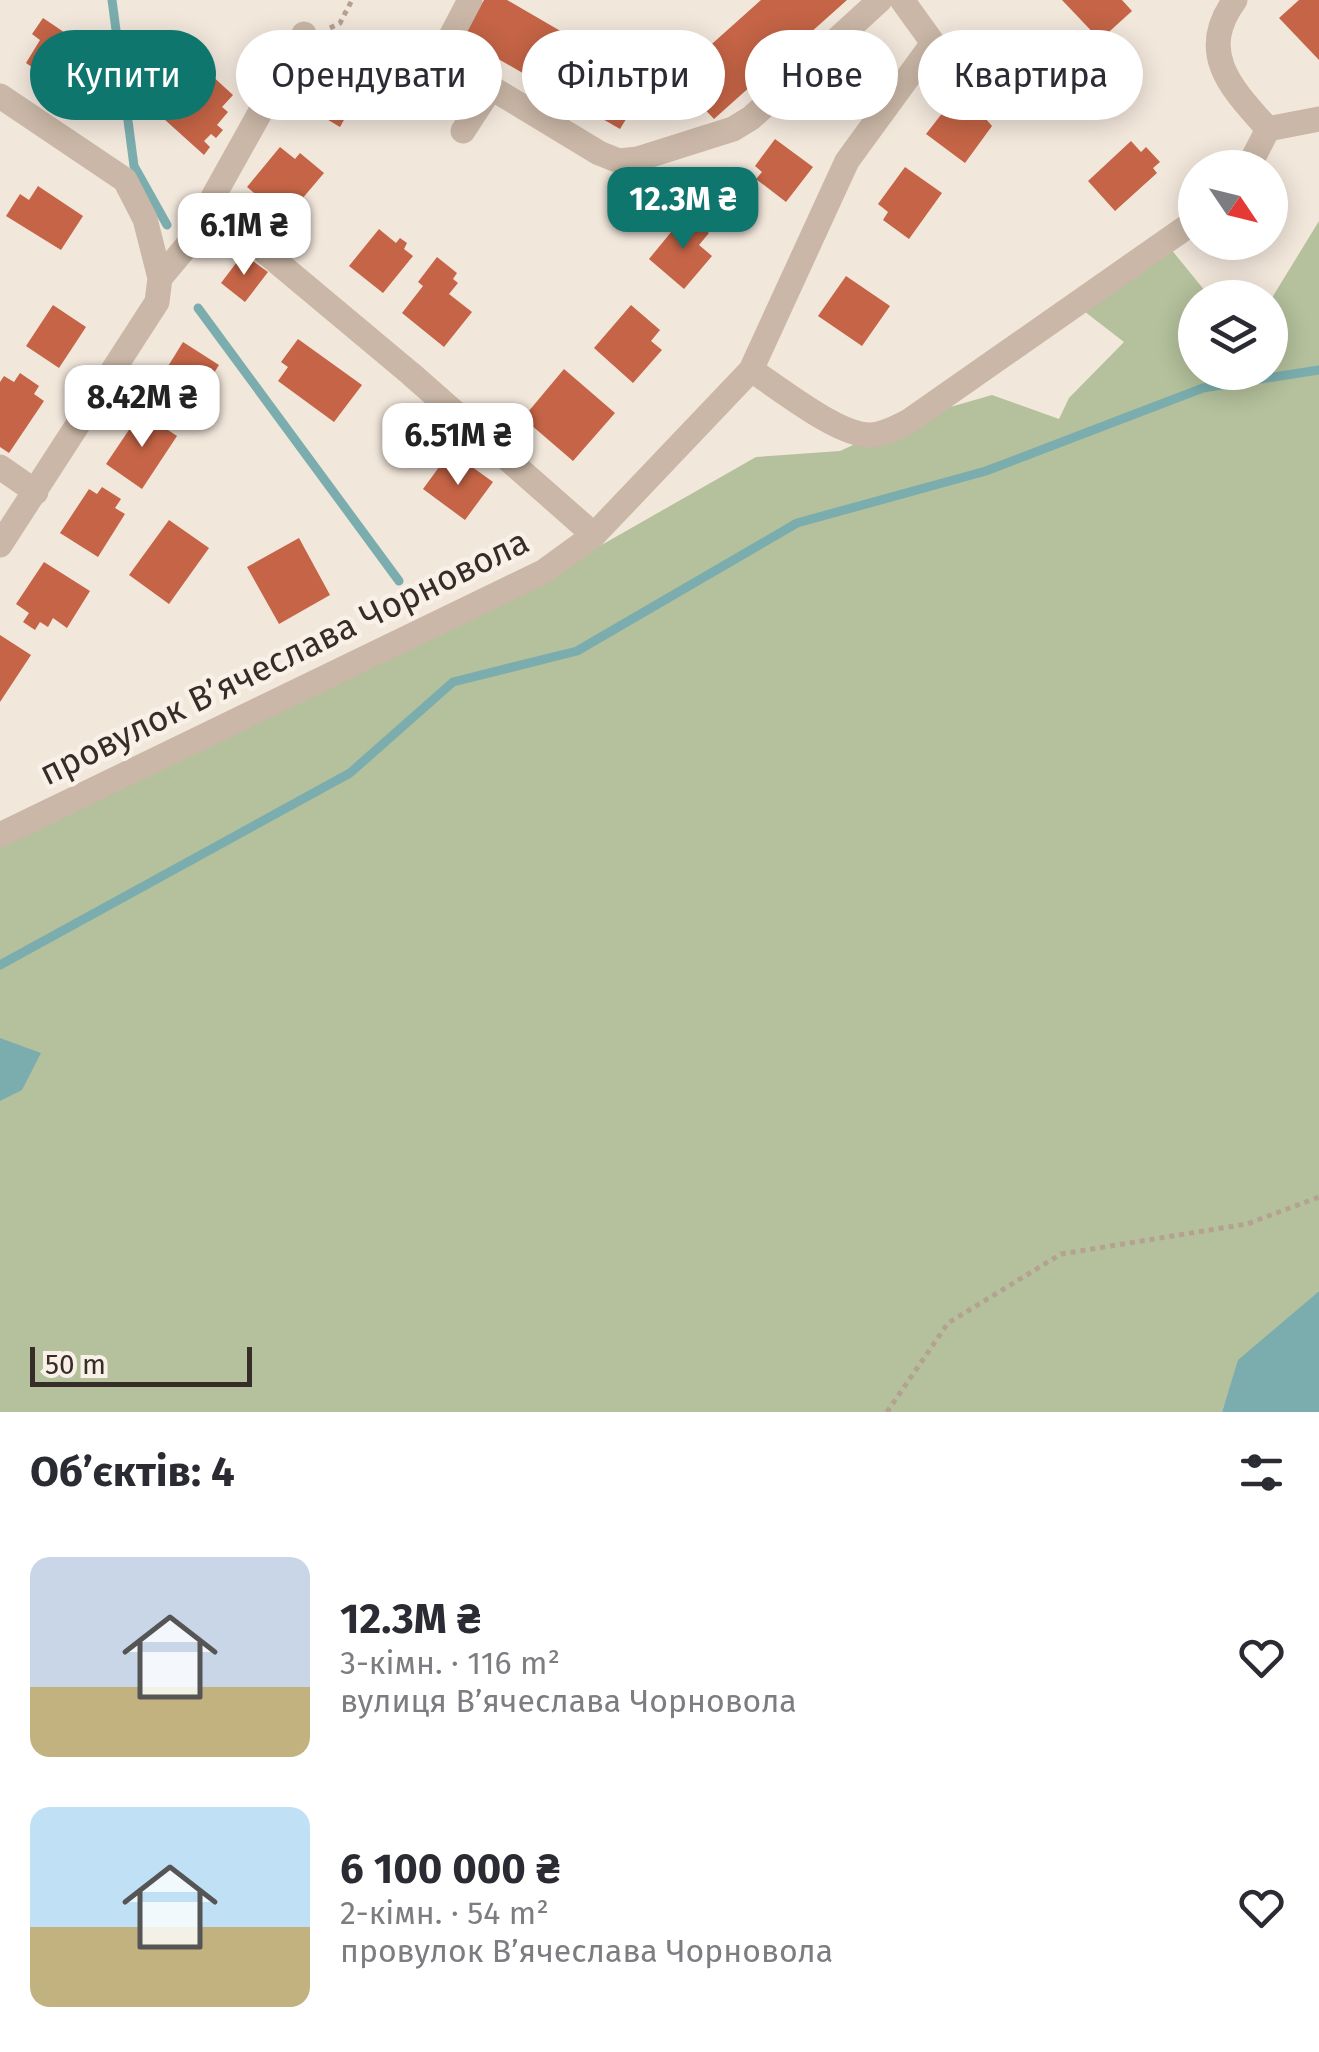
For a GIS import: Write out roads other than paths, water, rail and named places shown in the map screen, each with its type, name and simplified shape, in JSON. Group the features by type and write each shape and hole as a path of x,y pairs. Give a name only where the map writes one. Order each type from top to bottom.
{"street":[{"path":"454,30 470,0"},
{"path":"502,95 598,153 619,161 638,159 710,138 751,118 880,0"},
{"name":"провулок Вʼячеслава Чорновола","path":"0,835 543,572 594,535 751,370 847,161 934,43 902,0"},
{"path":"1235,0 1218,36 1216,53 1223,72 1268,129"},
{"path":"0,96 125,180 144,219 160,278 157,302 0,545"},
{"path":"1268,129 1319,119"},
{"path":"160,278 216,210 213,196 256,120"},
{"path":"464,131 471,120"},
{"path":"1257,150 1268,129"},
{"name":"провулок Вʼячеслава Чорновола","path":"216,210 594,535"},
{"path":"751,370 842,428 864,435 887,431 909,421 1178,234"},
{"path":"0,467 36,492"}],"water":[{"path":"0,1038 41,1053 22,1090 0,1101"},
{"path":"1319,1291 1319,1412 1222,1412 1238,1360"}],"waterway":[{"path":"112,0 134,166 167,225"},
{"path":"198,308 399,581"},
{"path":"0,965 350,773 453,682 577,651 797,523 986,471 1203,388 1319,370"}]}
